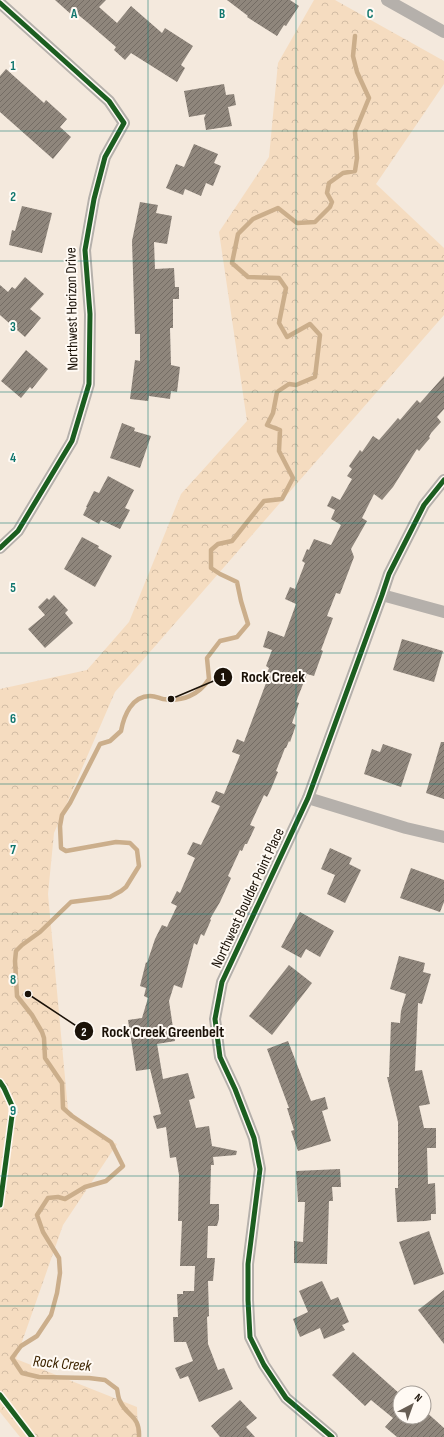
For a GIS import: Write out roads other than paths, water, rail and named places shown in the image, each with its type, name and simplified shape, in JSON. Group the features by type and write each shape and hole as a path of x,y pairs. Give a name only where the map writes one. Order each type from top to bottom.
{"street":[{"path":"387,0 444,32"},
{"name":"Northwest Horizon Drive","path":"0,3 109,101 124,123 105,157 94,199 85,250 90,314 89,384 72,441 18,531 0,548"},
{"name":"Northwest Boulder Point Place","path":"332,1437 286,1398 264,1365 250,1337 248,1264 260,1169 254,1138 235,1089 220,1057 215,1019 222,982 308,798 389,574 424,505 444,480"},
{"path":"382,595 444,612"},
{"path":"308,798 406,828 444,837"}],"waterway":[{"name":"Rock Creek","path":"139,1437 137,1424 123,1406 117,1389 105,1380 89,1378 39,1377 22,1373 12,1358 21,1346 37,1336 51,1315 57,1293 60,1273 59,1258 43,1232 37,1215 48,1198 58,1197 65,1199 85,1187 106,1181 123,1166 111,1142 72,1116 63,1108 62,1083 45,1058 44,1038 42,1032 32,1015 17,996 15,961 16,951 40,932 71,902 110,897 126,887 139,866 137,850 130,843 116,842 66,851 61,848 60,826 62,815 70,803 100,744 110,741 121,731 124,719 134,703 138,699 144,697 152,696 170,700 183,698 195,693 205,685 209,679 207,658 220,641 237,637 248,624 237,582 211,568 211,550 218,544 232,541 264,501 282,499 293,478 279,451 280,430 267,425 273,413 277,392 289,384 296,385 315,377 320,335 310,324 287,337 279,323 286,288 279,278 248,277 232,263 238,234 253,219 278,208 297,223 315,222 330,207 332,202 327,193 329,183 343,173 355,171 357,158 355,132 369,98 357,72 353,56 355,36"}],"place":[{"name":"Rock Creek","path":"171,699"},
{"name":"Rock Creek Greenbelt","path":"28,994"}]}
